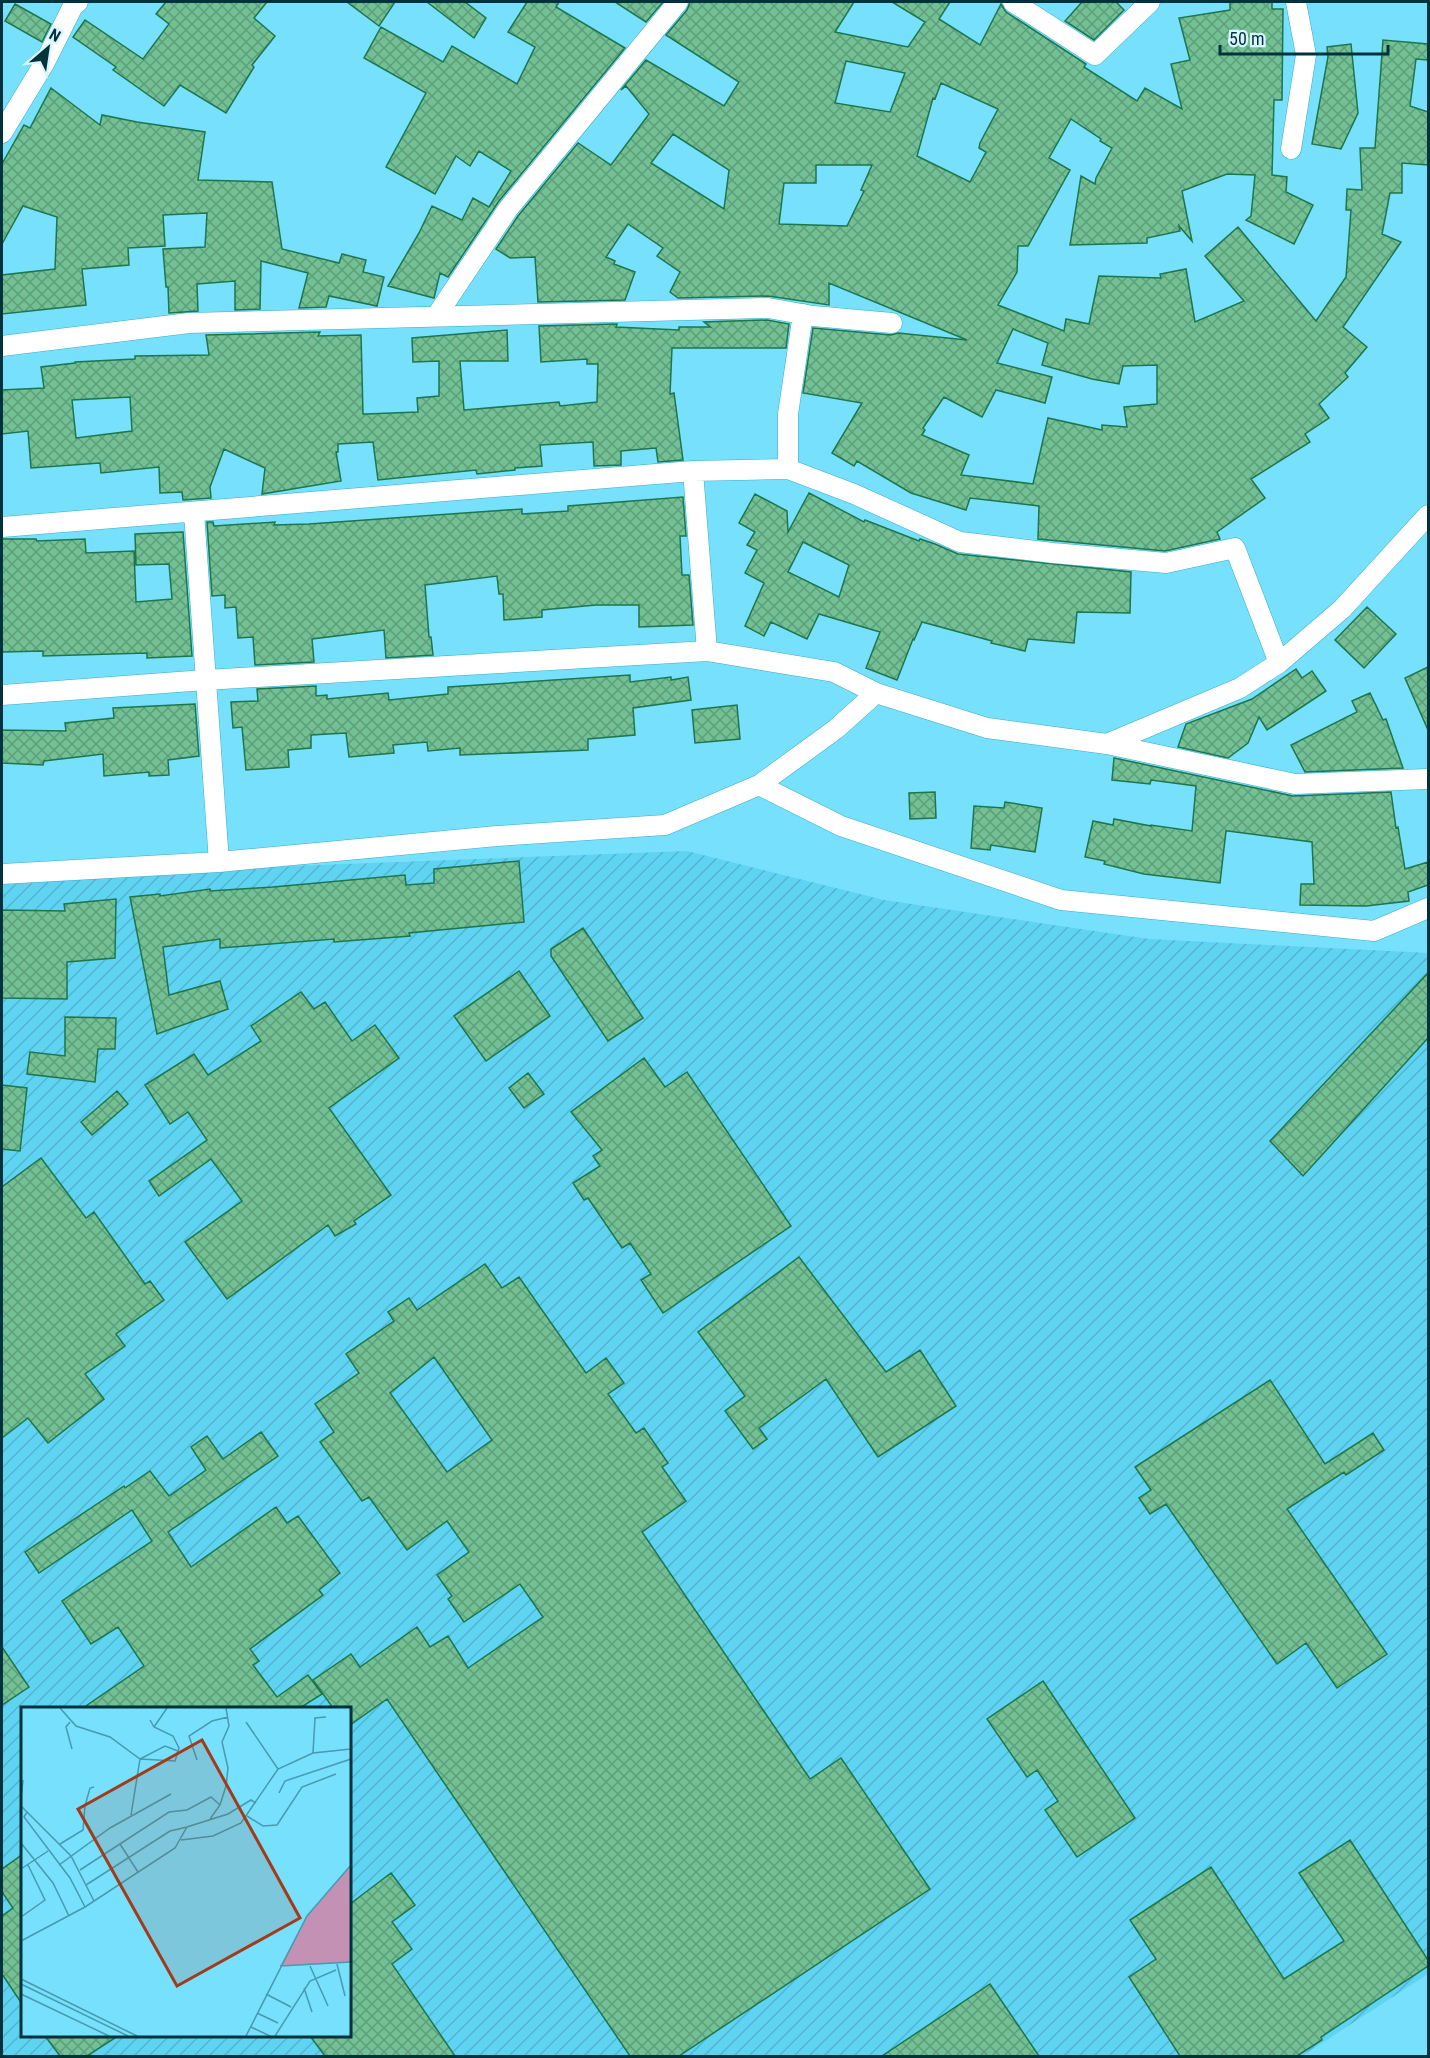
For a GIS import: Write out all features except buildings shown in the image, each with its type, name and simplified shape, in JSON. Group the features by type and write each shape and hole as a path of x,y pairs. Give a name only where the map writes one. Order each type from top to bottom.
{"street":[{"path":"2,133 45,62 73,6 78,2"},
{"path":"437,315 508,209 678,2"},
{"path":"1013,2 1095,55 1150,2"},
{"path":"1291,149 1306,55 1296,2"},
{"path":"2,346 189,323 437,315 768,308 892,323"},
{"path":"788,469 788,414 803,314"},
{"path":"2,527 693,471 788,469 854,494 960,542 1166,563 1235,548 1280,663"},
{"path":"693,471 707,651"},
{"path":"194,513 219,862"},
{"path":"1107,744 1240,688 1280,663 1342,609 1428,516"},
{"path":"2,695 205,680 707,651 834,672 876,693 987,728 1107,744 1295,784 1428,779"},
{"path":"2,874 219,862 497,836 665,825 759,785 836,729 876,693"},
{"path":"759,785 841,826 1061,900 1374,931 1428,908"}],"shaded area":[{"path":"687,851 884,900 1149,939 1428,953 1428,1974 1302,2056 2,2056 2,877"}]}
